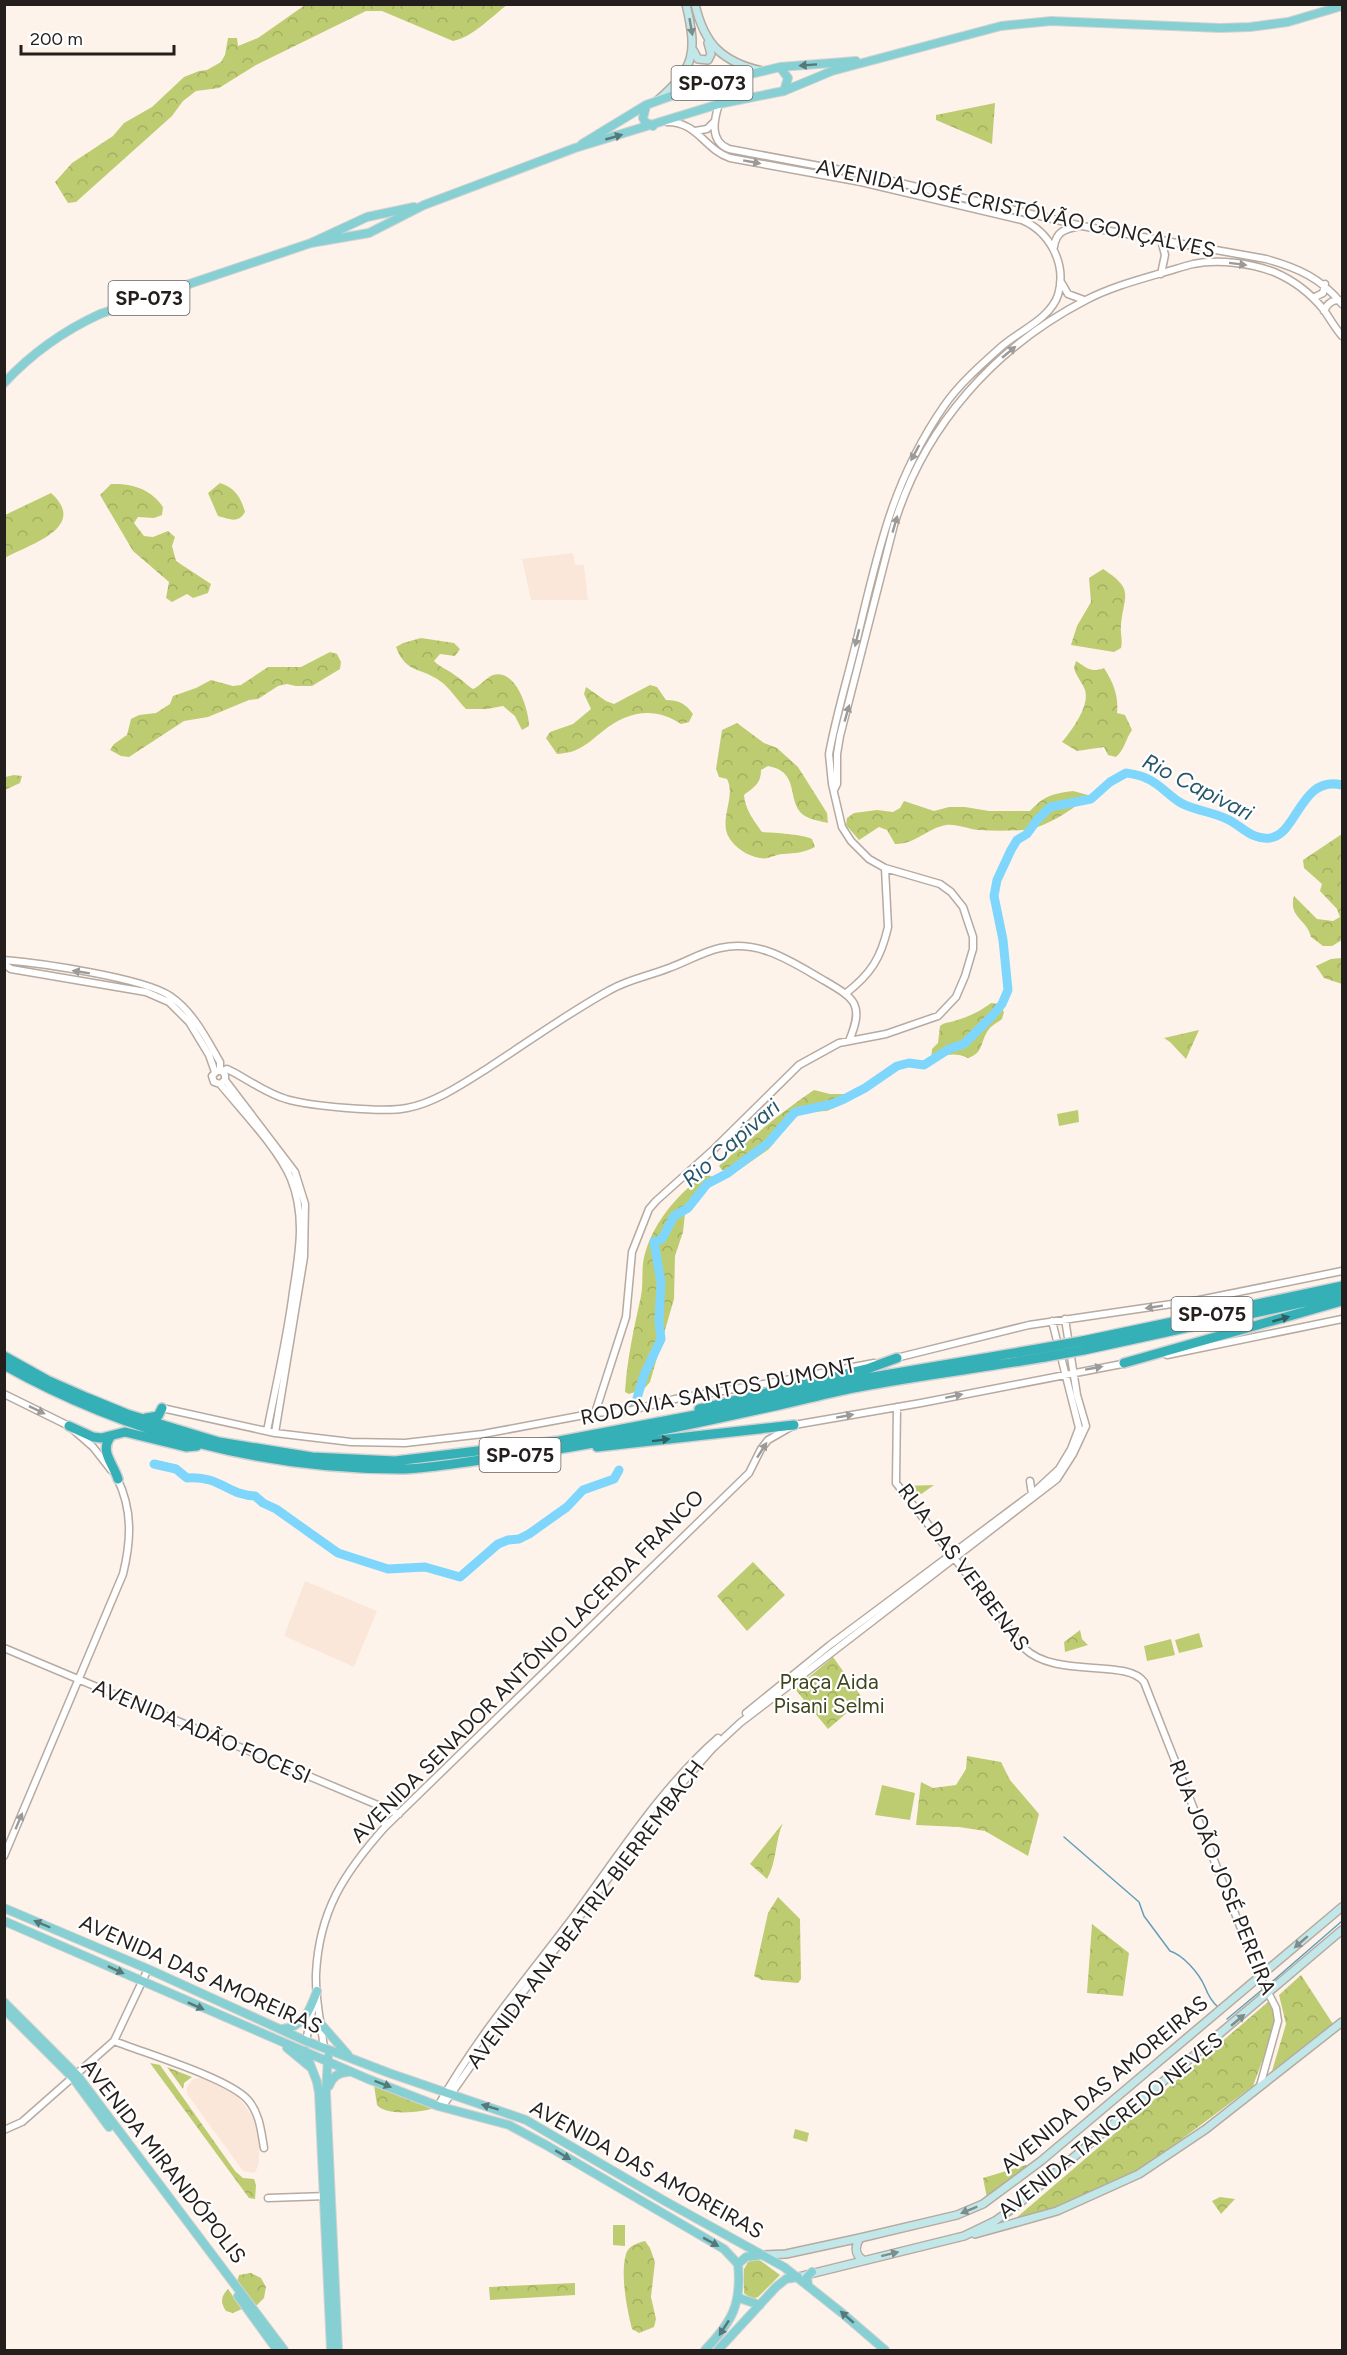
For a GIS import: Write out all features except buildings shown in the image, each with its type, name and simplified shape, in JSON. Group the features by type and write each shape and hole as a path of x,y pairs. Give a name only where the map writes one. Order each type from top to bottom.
{"highway":[{"name":"RODOVIA SANTOS DUMONT","path":"1083,1345 1342,1286"},
{"name":"RODOVIA SANTOS DUMONT","path":"4,1365 44,1388 90,1407 125,1421 200,1445 242,1455 284,1461 364,1468 408,1469 561,1449 703,1422 859,1387 1342,1294"},
{"path":"1124,1363 1342,1301"},
{"name":"RODOVIA SANTOS DUMONT","path":"4,1356 88,1398 219,1442 312,1457 395,1461 498,1450 642,1426 855,1380 1044,1352"},
{"path":"642,1426 740,1398 867,1369 897,1358"},
{"path":"143,1418 158,1416 164,1408"},
{"path":"164,1408 161,1418 166,1426"},
{"path":"561,1449 612,1446 794,1425"},
{"path":"69,1426 93,1437 125,1432 186,1447 200,1445"},
{"path":"111,1436 107,1441 105,1452 118,1479"}],"main road":[{"path":"686,4 693,50 698,59 708,60 711,54 695,4"},
{"name":"SP-073","path":"311,243 355,237 385,226 424,205 575,148 654,126 719,104 784,91 832,71 1001,26 1033,22 1084,21 1220,28 1250,27 1288,22 1342,6"},
{"path":"705,36 719,52 735,63 762,71"},
{"path":"658,100 681,76 693,50"},
{"name":"SP-073","path":"575,148 646,105 696,87 780,67 878,59"},
{"path":"780,67 789,78 784,91"},
{"path":"646,105 643,118 649,125 654,126"},
{"name":"SP-073","path":"4,383 48,343 78,324 100,314 311,243 350,224 380,213 424,205"},
{"path":"380,213 385,218 385,226"},
{"path":"350,224 350,230 355,237"},
{"name":"AVENIDA DAS AMOREIRAS","path":"4,1908 148,1969 306,2041 526,2120 762,2255 786,2254 860,2238 957,2215 983,2204 1017,2181 1261,1979 1342,1907"},
{"name":"AVENIDA DAS AMOREIRAS","path":"4,1921 352,2072 440,2106 509,2125 724,2249 738,2264"},
{"name":"AVENIDA TANCREDO NEVES","path":"798,2277 964,2236 995,2221 1016,2206 1342,1930"},
{"path":"281,2029 292,2028 306,2017 316,1991"},
{"name":"AVENIDA MIRANDÓPOLIS","path":"4,2002 75,2077 284,2350"},
{"name":"AVENIDA MIRANDÓPOLIS","path":"4,2009 75,2077 277,2350"},
{"path":"964,2236 1057,2211 1139,2174 1206,2129 1342,2022"},
{"path":"320,2023 335,2043 351,2058"},
{"path":"278,2040 311,2068"},
{"path":"306,2041 305,2052 319,2093 338,2350"},
{"path":"324,2048 328,2062 326,2094 331,2350"},
{"path":"326,2094 332,2079 342,2072 352,2072"},
{"path":"995,2221 1019,2223"},
{"path":"860,2238 855,2248 863,2260"},
{"path":"705,2350 722,2331 735,2309 739,2298 738,2264 746,2257 762,2255 808,2284 885,2350"},
{"path":"808,2284 807,2277 812,2272"},
{"path":"718,2350 779,2284 790,2278 798,2277"},
{"path":"739,2298 760,2305"}],"street":[{"name":"AVENIDA JOSÉ CRISTÓVÃO GONÇALVES","path":"719,104 714,128 720,144 729,149 862,174 1082,226 1266,258 1289,266 1325,284 1341,302"},
{"path":"695,131 709,127 716,120"},
{"name":"AVENIDA JOSÉ CRISTÓVÃO GONÇALVES","path":"664,122 679,122 695,131 716,151 730,158 861,182 1022,220 1039,229 1053,248"},
{"path":"595,1413 626,1317 632,1252 649,1209 799,1065 830,1046 886,1034 938,1016 956,997 970,963 973,949 971,930 963,907 951,892 940,884 885,868 863,853 846,834 842,827 829,766 832,740 880,546 891,506 906,470 946,403 1002,346 1046,313 1053,305 1057,296 1059,279 1053,248 1056,236 1063,230 1082,226"},
{"path":"1161,240 1165,255 1161,274"},
{"path":"834,789 837,784 837,754 840,736 894,525 913,474 940,428 984,374 1021,341 1086,300 1124,284 1203,263 1221,262 1257,267 1284,277 1313,298 1342,336"},
{"path":"1059,279 1068,294 1086,300"},
{"path":"1313,298 1323,293 1325,284"},
{"path":"1324,311 1334,300 1341,302"},
{"path":"845,994 871,972 886,936 888,927 885,868"},
{"path":"221,1076 240,1075 289,1100 337,1107 396,1110 409,1108 467,1081 620,984 672,968 721,948 745,946 771,952 845,994 857,1008 855,1026 849,1041"},
{"path":"4,962 13,961 98,975 158,989 171,997 192,1017 220,1062 221,1076 295,1172 305,1204 304,1257 271,1432"},
{"path":"4,962 11,969 159,996 169,1002 189,1022 246,1117 289,1174 300,1212 298,1256 271,1432"},
{"path":"164,1408 271,1432 351,1442 405,1443 515,1429 595,1413 632,1410 897,1358 968,1339 1052,1321 1199,1300 1342,1271"},
{"name":"AVENIDA ANA BEATRIZ BIERREMBACH","path":"953,1556 1049,1487 1065,1468 1086,1426 1077,1395 1065,1319"},
{"path":"794,1425 897,1407 1342,1319"},
{"name":"AVENIDA ANA BEATRIZ BIERREMBACH","path":"440,2106 447,2093 664,1804 712,1749 1032,1494 1059,1469 1071,1449 1079,1428 1052,1321"},
{"path":"4,1394 69,1426 93,1447 118,1479 125,1499 130,1531 130,1546 123,1574 4,1856"},
{"name":"RUA DAS VERBENAS","path":"897,1407 896,1483 1024,1648 1037,1659 1068,1667 1136,1674"},
{"name":"AVENIDA SENADOR ANTÔNIO LACERDA FRANCO","path":"324,2048 316,1991 316,1973 320,1946 332,1901 349,1869 385,1827 748,1473 768,1440 794,1425"},
{"path":"1030,1481 1032,1494"},
{"name":"AVENIDA ADÃO FOCESI","path":"4,1648 399,1814"},
{"name":"RUA JOÃO JOSÉ PEREIRA","path":"1136,1674 1144,1682 1261,1979 1276,2008 1278,2021 1260,2086"},
{"path":"378,1804 384,1815 385,1827"},
{"path":"4,2130 22,2122 114,2041 148,1969"},
{"name":"AVENIDA SENADOR ANTÔNIO LACERDA FRANCO","path":"306,2041 316,1991"},
{"path":"114,2041 206,2076 239,2092 250,2102 258,2116 264,2148"},
{"path":"268,2198 328,2196"}],"shaded area":[{"path":"573,553 575,565 584,565 588,600 531,600 522,559"},
{"path":"305,1581 377,1611 354,1667 284,1636"},
{"path":"202,2077 238,2096 256,2122 259,2162 253,2173 243,2171 187,2094 187,2087 192,2080"}],"green space":[{"path":"305,5 507,5 475,31 453,41 382,11 366,11 256,65 219,88 196,91 183,101 172,116 76,202 68,203 55,182 72,163 113,136 124,123 152,107 184,77 207,70 221,62 225,55 228,38 237,38 238,46 258,38"},
{"path":"995,103 992,144 936,120 936,115"},
{"path":"220,483 229,487 239,497 245,512 240,518 233,520 218,516 208,493"},
{"path":"111,484 140,488 158,501 163,507 162,515 154,518 138,517 134,523 144,536 153,537 168,531 175,537 172,546 176,561 211,584 208,593 193,598 187,594 172,602 166,598 169,582 133,551 100,495"},
{"path":"51,493 61,505 63,516 59,526 40,541 5,558 5,515"},
{"path":"1103,569 1120,582 1125,593 1121,648 1114,652 1071,645 1077,626 1091,602 1089,578"},
{"path":"421,638 454,643 460,649 455,656 440,654 434,661 473,689 493,675 508,678 520,692 524,701 529,726 522,730 515,716 503,706 466,709 440,681 404,662 396,647"},
{"path":"330,652 337,654 341,662 340,669 312,686 287,684 278,686 258,699 249,700 208,717 184,721 129,757 121,756 110,750 114,744 127,735 131,719 139,715 156,713 170,704 173,696 211,680 233,686 241,685 268,667 301,667"},
{"path":"1076,661 1092,670 1104,668 1115,689 1117,713 1125,715 1132,730 1116,757 1108,755 1104,747 1077,751 1062,742 1079,718 1085,703 1085,690 1074,668"},
{"path":"650,685 657,687 666,700 682,703 688,708 693,714 689,722 681,724 671,718 651,713 631,715 612,724 580,748 557,754 546,738 550,732 573,724 591,709 584,694 586,687 614,704"},
{"path":"737,723 764,743 777,748 798,767 827,813 828,823 805,816 796,804 785,775 779,769 768,766 761,770 760,779 756,785 744,795 753,819 762,832 807,837 812,839 815,847 803,852 763,858 744,852 731,840 726,830 729,785 727,779 719,777 716,769 722,730"},
{"path":"22,776 20,783 5,790 5,777"},
{"path":"1073,791 1088,795 1058,817 1031,829 984,830 946,825 908,842 895,844 887,830 879,827 859,840 846,825 847,818 854,813 877,810 893,812 900,808 904,801 934,811 949,807 965,807 989,811 1030,811 1049,796"},
{"path":"1342,834 1342,940 1332,946 1323,946 1311,937 1306,926 1296,914 1294,896 1317,919 1333,921 1340,917 1337,909 1320,891 1322,884 1304,868 1303,860"},
{"path":"1342,958 1342,984 1324,978 1316,966 1331,959"},
{"path":"991,1003 999,1004 1004,1012 1002,1019 988,1030 976,1054 968,1058 950,1055 931,1061 932,1049 938,1043 940,1026 968,1016"},
{"path":"1199,1030 1186,1059 1164,1038"},
{"path":"814,1090 830,1094 846,1094 849,1101 827,1111 803,1112 790,1122 769,1149 739,1170 722,1170 719,1166 721,1164 778,1116"},
{"path":"1078,1110 1079,1122 1059,1126 1057,1114"},
{"path":"705,1174 713,1177 712,1184 685,1214 683,1232 675,1256 674,1299 650,1382 644,1389 629,1394 625,1392 627,1368 641,1296 646,1250 665,1213 694,1182"},
{"path":"934,1485 913,1500 903,1486"},
{"path":"753,1562 785,1595 747,1631 717,1596"},
{"path":"1080,1630 1082,1639 1088,1645 1065,1652 1064,1642"},
{"path":"1199,1633 1203,1647 1179,1653 1175,1640"},
{"path":"1171,1639 1175,1655 1147,1661 1144,1646"},
{"name":"Praça Aida Pisani Selmi","path":"833,1657 863,1699 828,1729 795,1689"},
{"path":"967,1756 1001,1762 1010,1780 1039,1814 1028,1856 985,1831 916,1825 921,1782 933,1788 956,1785 966,1769"},
{"path":"882,1785 915,1793 910,1820 875,1815"},
{"path":"783,1823 773,1865 767,1879 750,1864"},
{"path":"778,1897 800,1919 801,1979 798,1983 762,1980 754,1976 768,1913"},
{"path":"1092,1924 1129,1953 1123,1996 1087,1993"},
{"path":"1301,1975 1333,2024 1272,2071 1286,2024 1279,1995"},
{"path":"1268,2002 1273,2009 1276,2024 1253,2086 1135,2174 1056,2210 1016,2218"},
{"path":"150,2063 160,2065 235,2171 243,2178 254,2179 255,2199 249,2198"},
{"path":"167,2067 192,2077 184,2083 183,2089"},
{"path":"374,2085 438,2107 406,2112 382,2109 377,2105"},
{"path":"795,2129 809,2133 807,2142 793,2138"},
{"path":"1026,2165 1030,2168 987,2198 983,2178"},
{"path":"1220,2197 1235,2199 1221,2214 1212,2201"},
{"path":"613,2225 625,2225 625,2246 613,2245"},
{"path":"645,2241 655,2262 651,2297 656,2319 654,2327 639,2333 632,2329 626,2302 624,2262 631,2247"},
{"path":"755,2259 780,2275 758,2297 752,2299 744,2293 744,2269 748,2262"},
{"path":"251,2273 261,2278 266,2287 264,2298 257,2305 254,2305 237,2282 239,2275"},
{"path":"575,2283 575,2295 490,2300 489,2287"},
{"path":"228,2289 242,2309 233,2313 226,2311 222,2302"}],"waterway":[{"name":"Rio Capivari","path":"635,1405 644,1375 661,1339 659,1321 661,1282 654,1242 662,1239 674,1216 688,1208 707,1184 728,1173 768,1143 795,1112 844,1099 897,1066 909,1063 924,1065 949,1049 964,1044 993,1015 1002,1004 1008,990 1003,940 994,896 997,880 1017,840 1027,834 1050,807 1091,799 1110,782 1126,773 1153,781 1187,806 1223,817 1258,837 1270,838 1287,827 1308,796 1317,788 1328,784 1342,785"},
{"path":"154,1464 176,1469 187,1478 216,1482 238,1493 255,1496 338,1553 388,1569 425,1567 460,1577 498,1544 529,1534 567,1507 583,1490 614,1479 619,1470"},
{"path":"1064,1837 1139,1902 1144,1916 1170,1951 1180,1956 1195,1971 1210,1998 1218,2007"},
{"path":"1267,1986 1342,1921"},
{"path":"1227,2019 1263,1989"}]}
